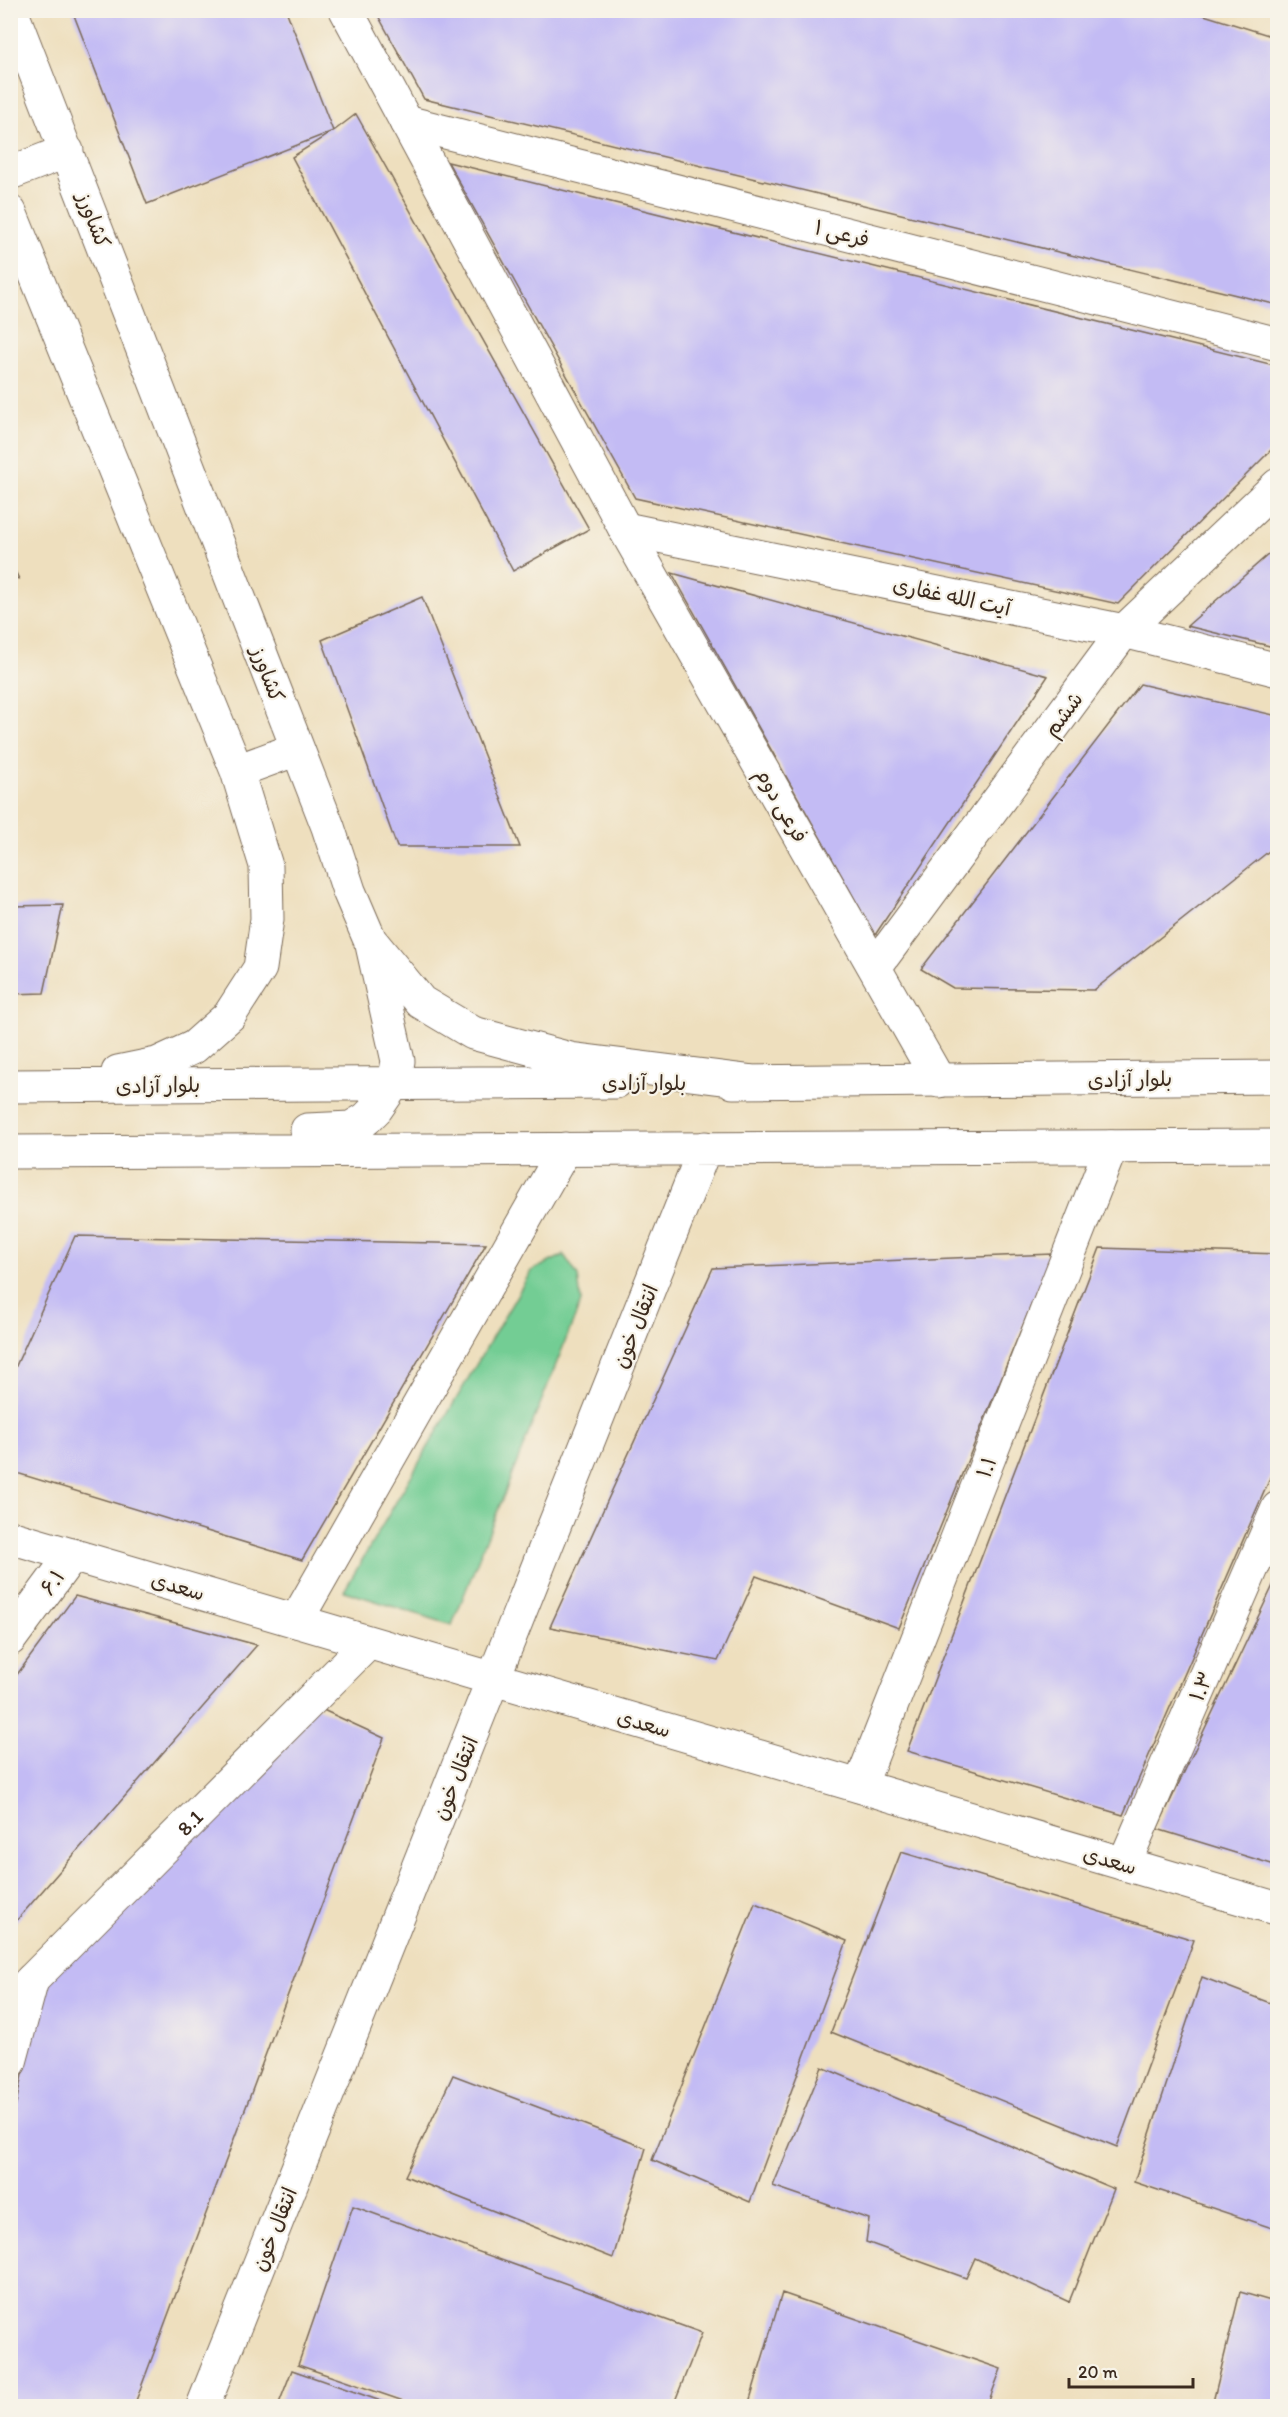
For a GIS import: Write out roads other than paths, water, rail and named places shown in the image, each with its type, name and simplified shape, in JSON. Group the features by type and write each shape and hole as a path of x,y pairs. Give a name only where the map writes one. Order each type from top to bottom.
{"main road":[{"name":"کشاورز","path":"12,10 328,827 349,891 370,940 422,1002 473,1033 570,1059 754,1082"},
{"name":"فرعی دوم","path":"346,10 626,529 939,1081"},
{"name":"فرعی ۱","path":"406,122 1278,344"},
{"path":"10,173 67,151"},
{"path":"10,212 237,771 266,866 267,919 260,968 229,1016 194,1047 157,1064 49,1086"},
{"name":"ششم","path":"875,967 1124,632 1278,485"},
{"name":"آیت الله غفاری","path":"626,529 1124,632 1278,670"},
{"path":"237,771 297,749"},
{"path":"182,1151 212,1132 351,1128 366,1119 376,1109 394,1083 398,1061 370,940"},
{"name":"بلوار آزادی","path":"10,1086 1278,1077"},
{"path":"10,1152 1278,1146"},
{"name":"۱.۱","path":"860,1786 1111,1147"},
{"name":"انتقال خون","path":"203,2406 705,1148"},
{"path":"296,1621 565,1149"},
{"name":"۱.۳","path":"1124,1864 1278,1508"},
{"name":"سعدی","path":"10,1536 1278,1909"},
{"name":"۶.۱","path":"10,1639 72,1555"},
{"name":"8.1","path":"10,2002 368,1643"},
{"path":"10,2062 33,1978"}]}
